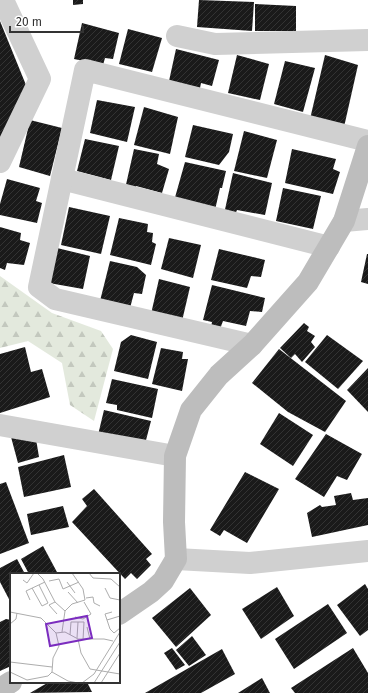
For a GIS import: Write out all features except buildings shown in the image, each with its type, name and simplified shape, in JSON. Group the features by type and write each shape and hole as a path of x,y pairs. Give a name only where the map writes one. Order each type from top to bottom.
{"street":[{"path":"0,162 40,79 2,0"},
{"path":"177,36 215,44 368,40"},
{"path":"252,345 55,299 39,287 85,70 368,140"},
{"path":"120,613 151,592 163,581 176,558 174,522 175,456 190,410 219,375 252,345 308,282 344,221 368,146"},
{"path":"62,179 329,247"},
{"path":"344,221 368,219"},
{"path":"0,425 175,456"},
{"path":"176,558 250,563 368,552"},
{"path":"0,689 10,683"}],"green space":[{"path":"0,276 52,313 101,331 113,349 94,421 70,405 62,363 28,341 0,348"}]}
